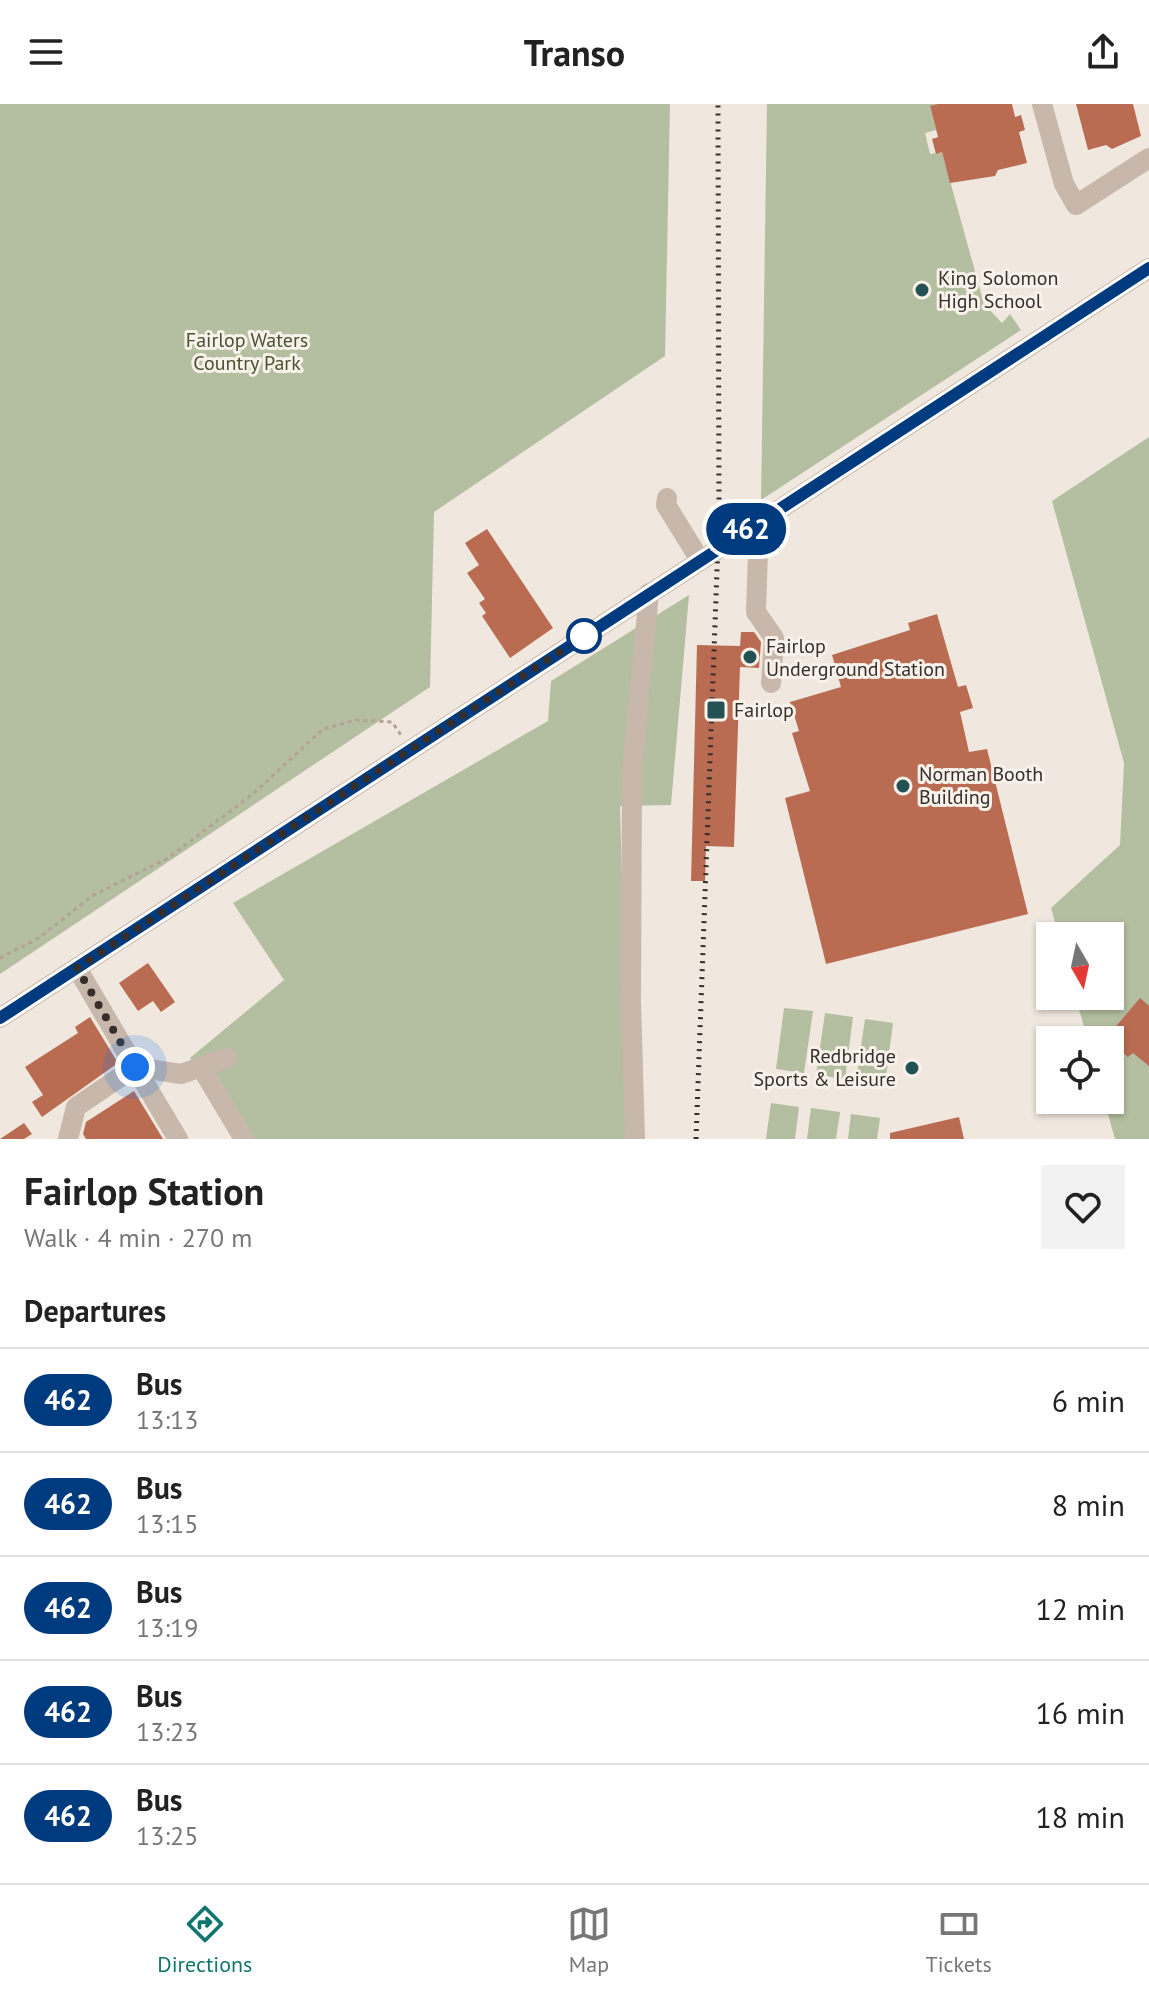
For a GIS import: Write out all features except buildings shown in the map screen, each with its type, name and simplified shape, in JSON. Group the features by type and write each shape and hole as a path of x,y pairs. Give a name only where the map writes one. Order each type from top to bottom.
{"street":[{"path":"1042,104 1064,184 1076,205 1149,158"},
{"path":"0,1018 1149,268"},
{"path":"667,498 666,505 700,560"},
{"path":"759,521 756,612 774,638 771,683"},
{"path":"635,1139 631,1001 632,770 649,593"},
{"path":"77,968 178,1139"},
{"path":"68,1139 76,1107 135,1067 181,1074 227,1058"},
{"path":"201,1067 244,1139"}],"path":[{"path":"0,958 39,938 92,896 168,858 253,794 323,729 356,720 392,722 402,736 395,742"}],"green space":[{"name":"Fairlop Waters Country Park","path":"0,104 670,104 665,356 434,512 430,687 0,974"},
{"name":"King Solomon High School","path":"767,104 938,104 930,107 936,130 925,133 930,154 942,152 984,304 1002,323 1010,314 1021,330 761,500"},
{"path":"1149,437 1149,1139 1115,1139 1108,1114 1124,1114 1124,1026 1084,1026 1079,1010 1124,1010 1124,922 1055,922 1051,908 1120,845 1124,763 1052,501"},
{"path":"689,595 671,805 620,806 629,1139 242,1139 190,1058 284,980 233,903 548,721 551,681"},
{"path":"784,1008 813,1011 804,1073 776,1069"},
{"path":"825,1013 853,1017 845,1079 816,1075"},
{"path":"865,1019 893,1023 885,1084 856,1081"},
{"path":"771,1103 799,1107 795,1139 766,1139"},
{"path":"811,1108 840,1112 836,1139 807,1139"},
{"path":"851,1114 880,1118 877,1139 848,1139"}],"railway":[{"path":"696,1139 719,516 718,104"}],"bus line":[{"name":"462","path":"0,1018 1149,268"}],"place":[{"name":"King Solomon High School","path":"922,290"},
{"name":"Fairlop Underground Station","path":"750,657"},
{"name":"Fairlop","path":"716,710"},
{"name":"Norman Booth Building","path":"903,786"},
{"name":"Redbridge Sports & Leisure","path":"912,1068"}],"route":[{"path":"135,1067 77,968 584,636"}]}
